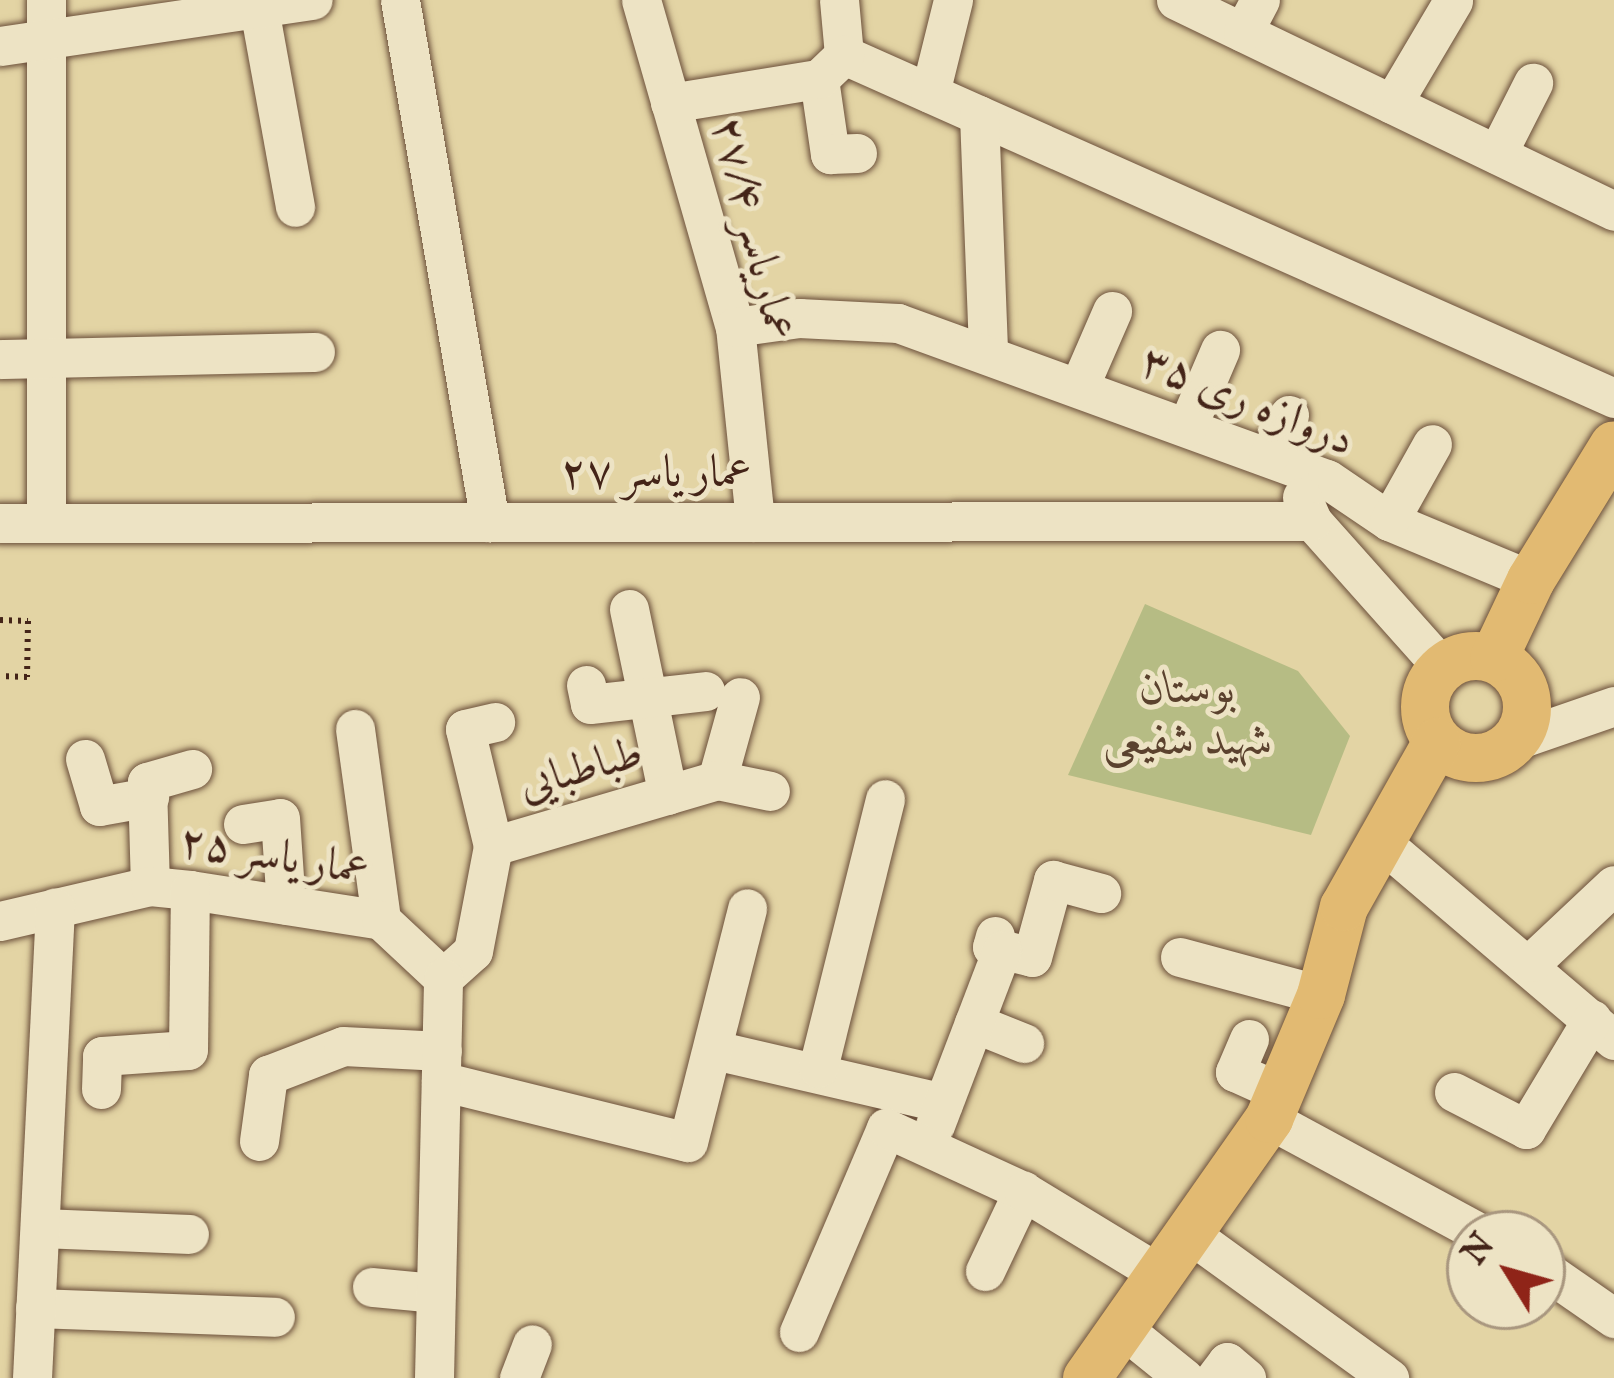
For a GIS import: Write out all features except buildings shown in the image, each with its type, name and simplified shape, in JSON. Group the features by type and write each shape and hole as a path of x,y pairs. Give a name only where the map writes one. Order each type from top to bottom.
{"main road":[{"path":"1494,658 1531,580 1614,445"},
{"path":"1458,658 1494,658 1526,693 1516,740 1477,759 1437,742 1424,704 1442,668 1458,658"},
{"path":"1088,1378 1276,1106 1321,995 1344,907 1437,742"}],"street":[{"path":"46,0 46,523"},
{"path":"0,46 260,14 313,0"},
{"path":"400,0 490,522"},
{"name":"عماریاسر ۲۷/۴","path":"640,0 735,327 755,522"},
{"path":"838,0 830,154 857,153"},
{"path":"930,93 953,0"},
{"path":"1176,0 1251,16 1392,104 1610,200"},
{"path":"1392,104 1454,1"},
{"path":"260,14 295,207"},
{"path":"670,103 832,67 930,93 1614,398"},
{"path":"1497,154 1532,83"},
{"path":"980,116 988,353"},
{"path":"1079,387 1112,311"},
{"name":"دروازه ری ۳۵","path":"735,327 864,318 988,353 1317,476 1389,521 1531,580"},
{"path":"1187,427 1220,350"},
{"path":"0,359 315,352"},
{"path":"1268,457 1289,415"},
{"path":"1389,521 1432,444"},
{"path":"1317,476 1301,492 1312,521 1442,668"},
{"name":"عمار یاسر ۲۷","path":"0,523 1312,521"},
{"path":"629,609 668,795"},
{"path":"586,685 590,704 648,696 723,694 718,780"},
{"path":"1516,740 1614,706"},
{"path":"493,845 464,729 495,722"},
{"path":"355,729 381,920"},
{"path":"85,759 99,806 149,797"},
{"path":"150,886 147,782 192,769"},
{"name":"طباطبایی","path":"443,977 473,951 493,845 718,780 770,790"},
{"path":"818,1068 885,799"},
{"path":"243,824 280,818 286,905"},
{"path":"1380,841 1532,962 1603,1029 1526,1129 1454,1092"},
{"path":"930,1142 1000,938 1032,957 1052,880 1101,893"},
{"path":"1532,962 1614,885"},
{"name":"عمار یاسر ۲۵","path":"0,920 150,886 190,890 381,920 443,977"},
{"path":"101,1088 101,1056 188,1050 190,890"},
{"path":"32,1378 55,908"},
{"path":"259,1141 268,1075 343,1046 442,1066 688,1142 747,908"},
{"path":"1180,957 1321,995"},
{"path":"434,1378 443,977"},
{"path":"974,1023 1024,1043"},
{"path":"1249,1039 1235,1072 1276,1106 1446,1212"},
{"path":"714,1050 818,1068 943,1103"},
{"path":"799,1332 886,1127 930,1142 1023,1191 1161,1275"},
{"path":"985,1270 1023,1191"},
{"path":"42,1228 189,1234"},
{"path":"1190,1234 1389,1378"},
{"path":"1566,1285 1614,1318"},
{"path":"372,1287 436,1293"},
{"path":"34,1307 275,1318"},
{"path":"1122,1328 1184,1378"},
{"path":"1215,1378 1227,1362 1246,1378"}],"path":[{"path":"0,620 28,621 28,676 0,676"}],"green space":[{"name":"بوستان شهید شفیعی","path":"1145,604 1298,671 1350,736 1311,835 1068,775"}]}
